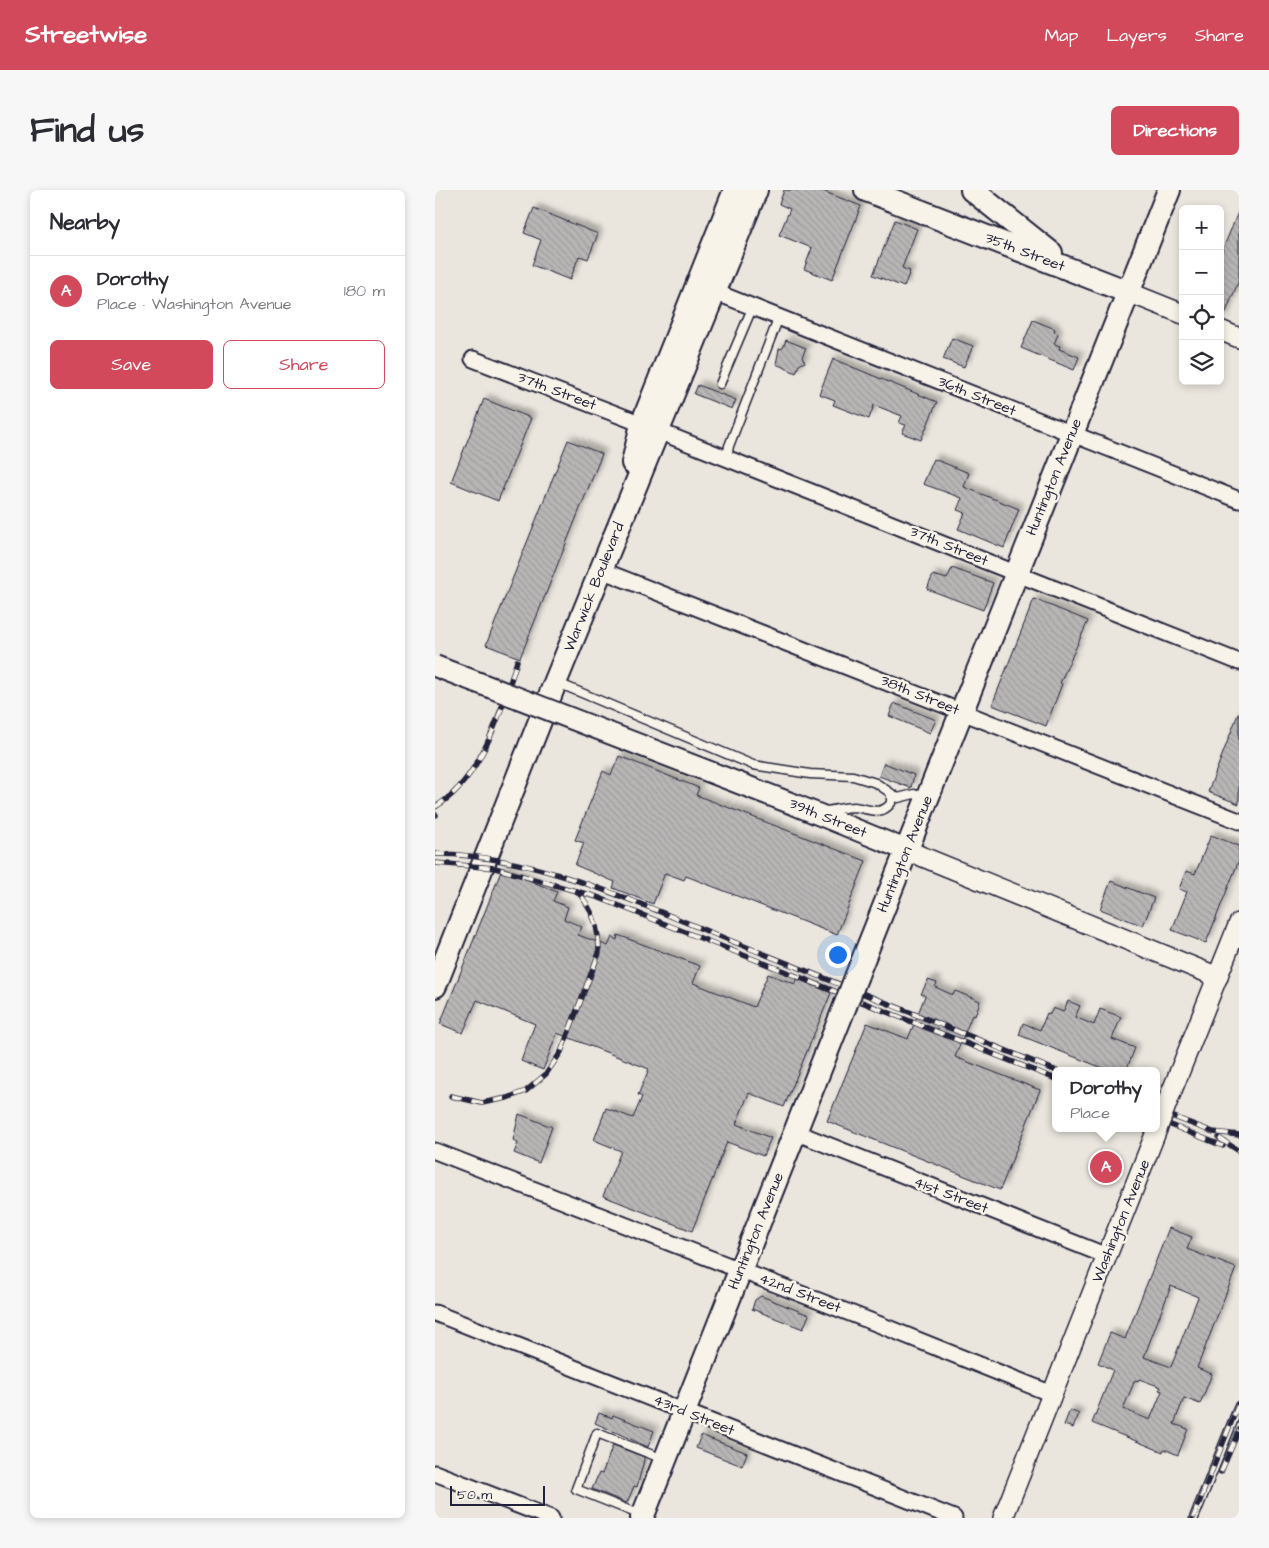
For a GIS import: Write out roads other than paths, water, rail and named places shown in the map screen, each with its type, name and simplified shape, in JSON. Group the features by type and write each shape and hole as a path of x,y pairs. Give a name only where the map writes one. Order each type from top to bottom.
{"main road":[{"path":"650,427 735,190"},
{"path":"650,427 715,292 756,190"},
{"name":"35th Street","path":"866,190 1128,292"},
{"path":"972,190 1036,243 1079,272"},
{"path":"1153,231 1155,190"},
{"name":"Huntington Avenue","path":"643,1517 1015,573 1169,190"},
{"name":"Warwick Boulevard","path":"435,986 618,528 650,427"},
{"name":"39th Street","path":"435,666 793,804 906,850"}],"street":[{"name":"36th Street","path":"715,292 1239,500"},
{"name":"35th Street","path":"1128,292 1179,312"},
{"path":"1224,332 1239,338"},
{"name":"37th Street","path":"473,359 650,427 1239,662"},
{"name":"38th Street","path":"601,570 1239,821"},
{"name":"39th Street","path":"906,850 1218,977"},
{"name":"Washington Avenue","path":"1160,1122 1239,923"},
{"name":"41st Street","path":"795,1132 1107,1256"},
{"name":"Washington Avenue","path":"1003,1518 1156,1132"},
{"name":"42nd Street","path":"435,1151 1052,1394"},
{"name":"43rd Street","path":"435,1313 954,1518"},
{"path":"435,1472 551,1518"}],"lane":[{"path":"720,384 753,306"},
{"path":"727,458 729,446 779,317"},
{"path":"555,683 753,765 810,774 853,776 876,783 897,798 914,794 926,799"},
{"path":"816,814 848,808 869,811 885,809 891,803 891,794"},
{"path":"1194,1518 1239,1406"},
{"path":"643,1517 576,1489 597,1433 666,1460"}],"railway":[{"path":"435,807 451,795 465,780 477,762 497,721 517,661"},
{"path":"435,854 473,856 511,863 587,884 1052,1069"},
{"path":"435,863 495,868 597,897 1052,1077"},
{"path":"451,1096 482,1103 507,1098 526,1091 546,1074 561,1052 599,953 598,935 594,919 577,891"},
{"path":"1160,1112 1213,1132 1239,1135"},
{"path":"1160,1121 1223,1146"},
{"path":"1219,1138 1239,1151"},
{"path":"1193,1518 1239,1403"},
{"path":"1221,1472 1239,1430"}],"place":[{"name":"Dorothy","path":"1106,1167"}]}
